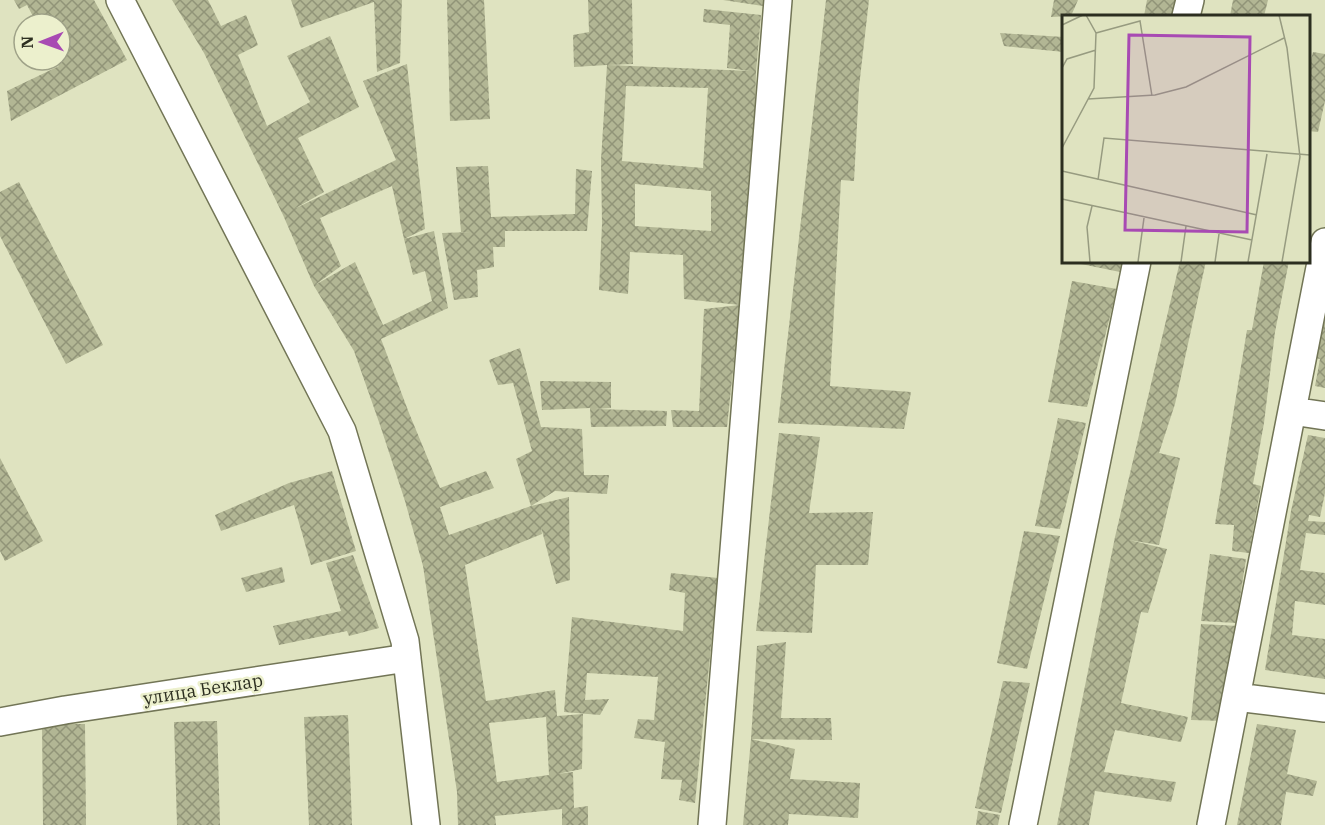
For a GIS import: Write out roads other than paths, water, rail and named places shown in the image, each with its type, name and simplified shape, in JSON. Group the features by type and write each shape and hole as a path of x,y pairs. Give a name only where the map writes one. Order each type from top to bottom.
{"street":[{"path":"120,0 342,431 405,641 426,825"},
{"path":"712,825 778,0"},
{"path":"1186,15 1190,0"},
{"path":"1211,825 1325,242"},
{"path":"1023,825 1137,262"},
{"path":"1292,411 1325,416"},
{"name":"улица Беклар","path":"0,722 76,708 407,658"},
{"path":"1236,698 1325,708"}]}
